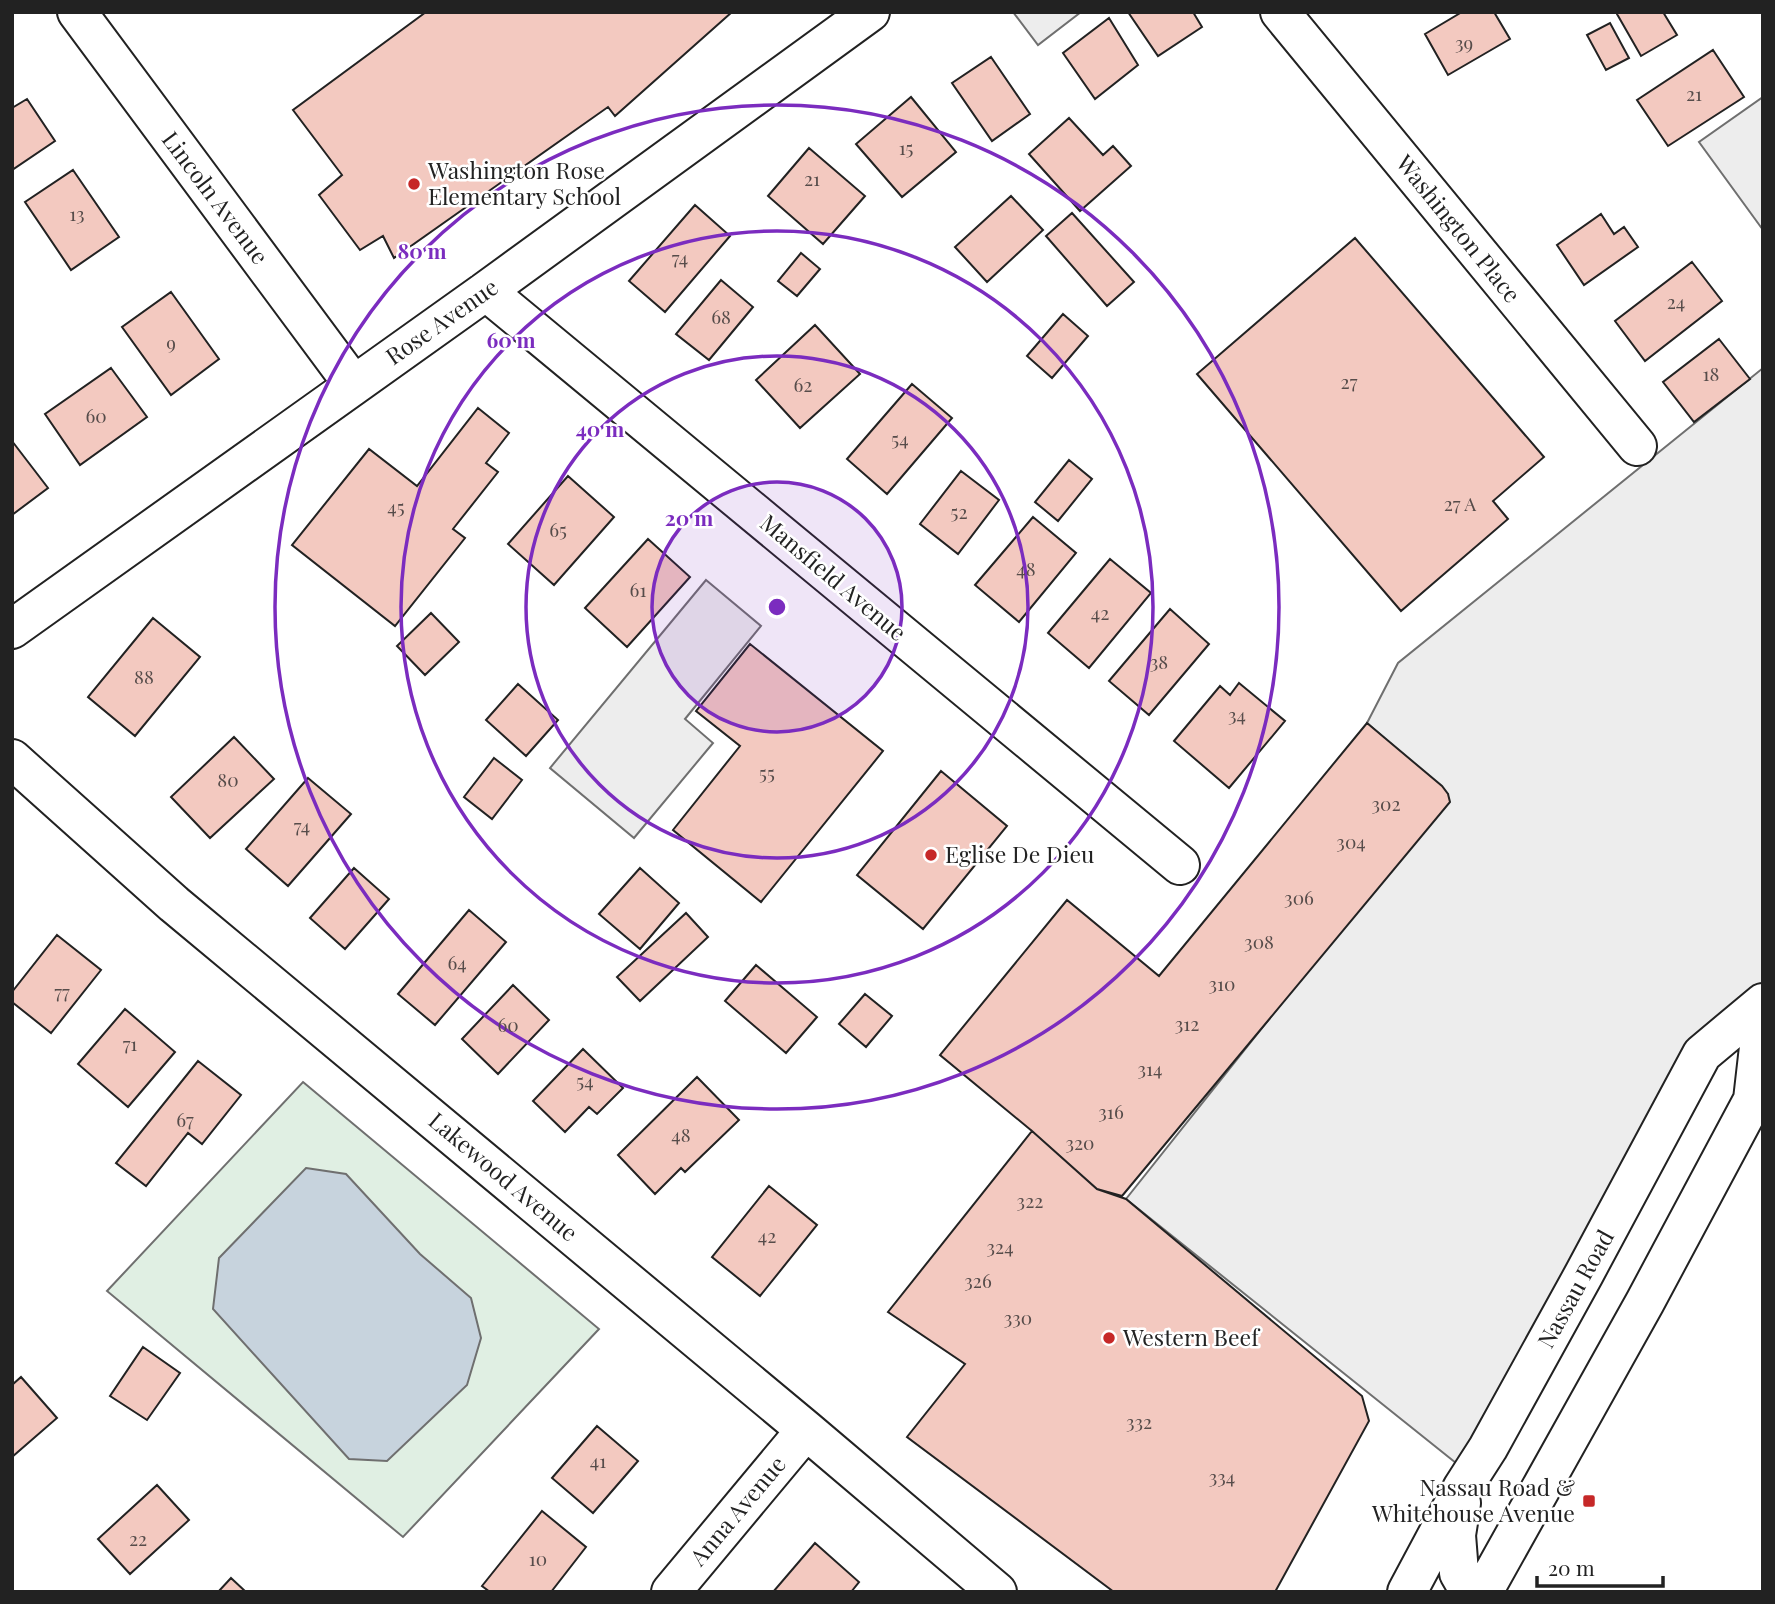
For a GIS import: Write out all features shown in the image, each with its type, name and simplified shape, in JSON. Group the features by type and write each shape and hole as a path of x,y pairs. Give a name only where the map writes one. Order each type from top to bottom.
{"street":[{"name":"Lincoln Avenue","path":"77,12 353,384"},
{"name":"Rose Avenue","path":"12,629 486,291 870,12"},
{"name":"Washington Place","path":"1280,12 1637,446"},
{"name":"Mansfield Avenue","path":"486,291 1180,866"},
{"name":"Lakewood Avenue","path":"12,759 174,904 997,1592"},
{"name":"Nassau Road","path":"1407,1592 1463,1487 1488,1448 1584,1274 1702,1054 1763,1003"},
{"path":"1483,1592 1664,1268 1753,1100 1763,1012"},
{"name":"Anna Avenue","path":"671,1592 806,1430"},
{"path":"1463,1487 1456,1535 1459,1573 1470,1592"}],"green space":[{"path":"303,1082 599,1329 403,1537 107,1291"}],"shaded area":[{"path":"1013,12 1081,12 1038,45"},
{"path":"1763,97 1763,230 1699,142"},
{"path":"1763,368 1763,1003 1702,1054 1471,1475 1126,1199 1448,794 1367,723 1398,663"},
{"path":"706,580 761,626 685,719 713,743 634,838 550,768"},
{"path":"306,1168 346,1174 420,1254 471,1298 481,1338 467,1385 387,1461 349,1459 213,1309 219,1258"}],"building":[{"path":"426,12 732,12 615,116 608,107 394,258 383,236 360,250 319,195 342,175 293,110"},
{"path":"1128,12 1193,12 1202,27 1158,56"},
{"path":"1462,12 1494,12 1510,39 1448,75 1425,34"},
{"path":"1663,12 1677,35 1641,56 1617,14"},
{"path":"1109,18 1138,65 1095,99 1063,53"},
{"path":"1610,23 1629,58 1606,70 1587,35"},
{"path":"1713,50 1744,97 1668,146 1637,100"},
{"path":"991,57 1030,114 992,141 952,83"},
{"path":"911,97 956,152 902,197 856,144"},
{"path":"27,99 55,141 12,170 12,108"},
{"path":"1069,118 1103,155 1113,146 1131,166 1080,211 1029,154"},
{"path":"809,148 865,196 823,244 768,196"},
{"path":"73,170 119,237 71,270 25,202"},
{"path":"1011,196 1043,230 987,282 955,247"},
{"path":"695,205 730,236 665,312 629,281"},
{"path":"1072,213 1134,282 1107,306 1046,236"},
{"path":"1601,214 1614,234 1624,227 1638,247 1584,285 1557,245"},
{"path":"1355,238 1544,457 1493,501 1508,519 1401,611 1197,374"},
{"path":"801,253 820,269 797,296 778,281"},
{"path":"1692,262 1722,301 1645,361 1615,321"},
{"path":"721,280 753,307 709,360 676,334"},
{"path":"171,292 219,359 171,395 122,327"},
{"path":"1063,314 1088,336 1052,378 1027,356"},
{"path":"815,325 860,374 800,428 756,380"},
{"path":"1719,339 1750,379 1694,422 1663,382"},
{"path":"111,368 147,417 80,465 45,414"},
{"path":"912,384 952,418 887,494 847,459"},
{"path":"478,408 509,433 486,463 498,472 453,529 465,538 395,626 292,545 369,449 417,486"},
{"path":"12,441 48,488 12,515"},
{"path":"1069,460 1092,479 1058,521 1035,502"},
{"path":"961,471 999,500 958,554 920,524"},
{"path":"568,476 614,517 554,585 508,544"},
{"path":"1033,517 1076,553 1019,622 975,585"},
{"path":"648,539 690,577 627,647 585,608"},
{"path":"1110,559 1151,593 1089,668 1048,633"},
{"path":"1170,609 1209,644 1149,715 1109,681"},
{"path":"431,613 459,642 425,675 397,646"},
{"path":"153,618 200,657 135,736 88,697"},
{"path":"750,644 883,751 761,902 673,830 740,746 696,711"},
{"path":"1239,683 1285,721 1229,788 1174,741 1220,686 1230,695"},
{"path":"518,684 558,720 526,756 486,720"},
{"path":"1367,723 1442,786 1450,802 1122,1196 1097,1189 940,1055 1067,900 1159,976"},
{"path":"234,737 274,779 210,838 171,797"},
{"path":"494,758 522,780 492,819 464,797"},
{"path":"941,771 1007,826 923,929 857,875"},
{"path":"308,778 351,814 288,886 246,849"},
{"path":"354,868 389,899 345,949 310,918"},
{"path":"640,868 679,903 640,949 599,914"},
{"path":"469,910 506,942 435,1025 398,994"},
{"path":"686,913 708,937 640,1001 617,977"},
{"path":"57,935 101,970 51,1033 12,1002 12,992"},
{"path":"756,965 817,1017 786,1053 725,1001"},
{"path":"513,985 549,1020 498,1074 462,1039"},
{"path":"865,994 892,1016 866,1047 839,1024"},
{"path":"125,1009 175,1052 128,1107 78,1064"},
{"path":"583,1049 623,1088 597,1114 589,1107 565,1132 533,1101"},
{"path":"198,1061 241,1095 202,1144 188,1133 146,1186 116,1163"},
{"path":"697,1077 739,1120 685,1172 681,1168 655,1194 618,1155"},
{"name":"Western Beef","path":"1032,1131 1097,1189 1126,1199 1362,1396 1369,1421 1275,1592 1114,1592 907,1437 965,1364 888,1312"},
{"path":"769,1186 817,1225 760,1296 712,1257"},
{"path":"143,1347 180,1373 147,1420 110,1396"},
{"path":"21,1377 57,1418 12,1457 12,1385"},
{"path":"597,1426 638,1461 593,1513 552,1478"},
{"path":"157,1485 189,1520 130,1574 98,1539"},
{"path":"542,1511 586,1547 551,1592 490,1592 482,1586"},
{"path":"815,1543 859,1582 851,1592 773,1592"},
{"path":"231,1578 246,1592 218,1592"}],"place":[{"name":"Washington Rose Elementary School","path":"414,184"},
{"name":"Eglise De Dieu","path":"931,855"},
{"name":"Western Beef","path":"1109,1338"},
{"name":"Nassau Road & Whitehouse Avenue","path":"1589,1501"}]}
